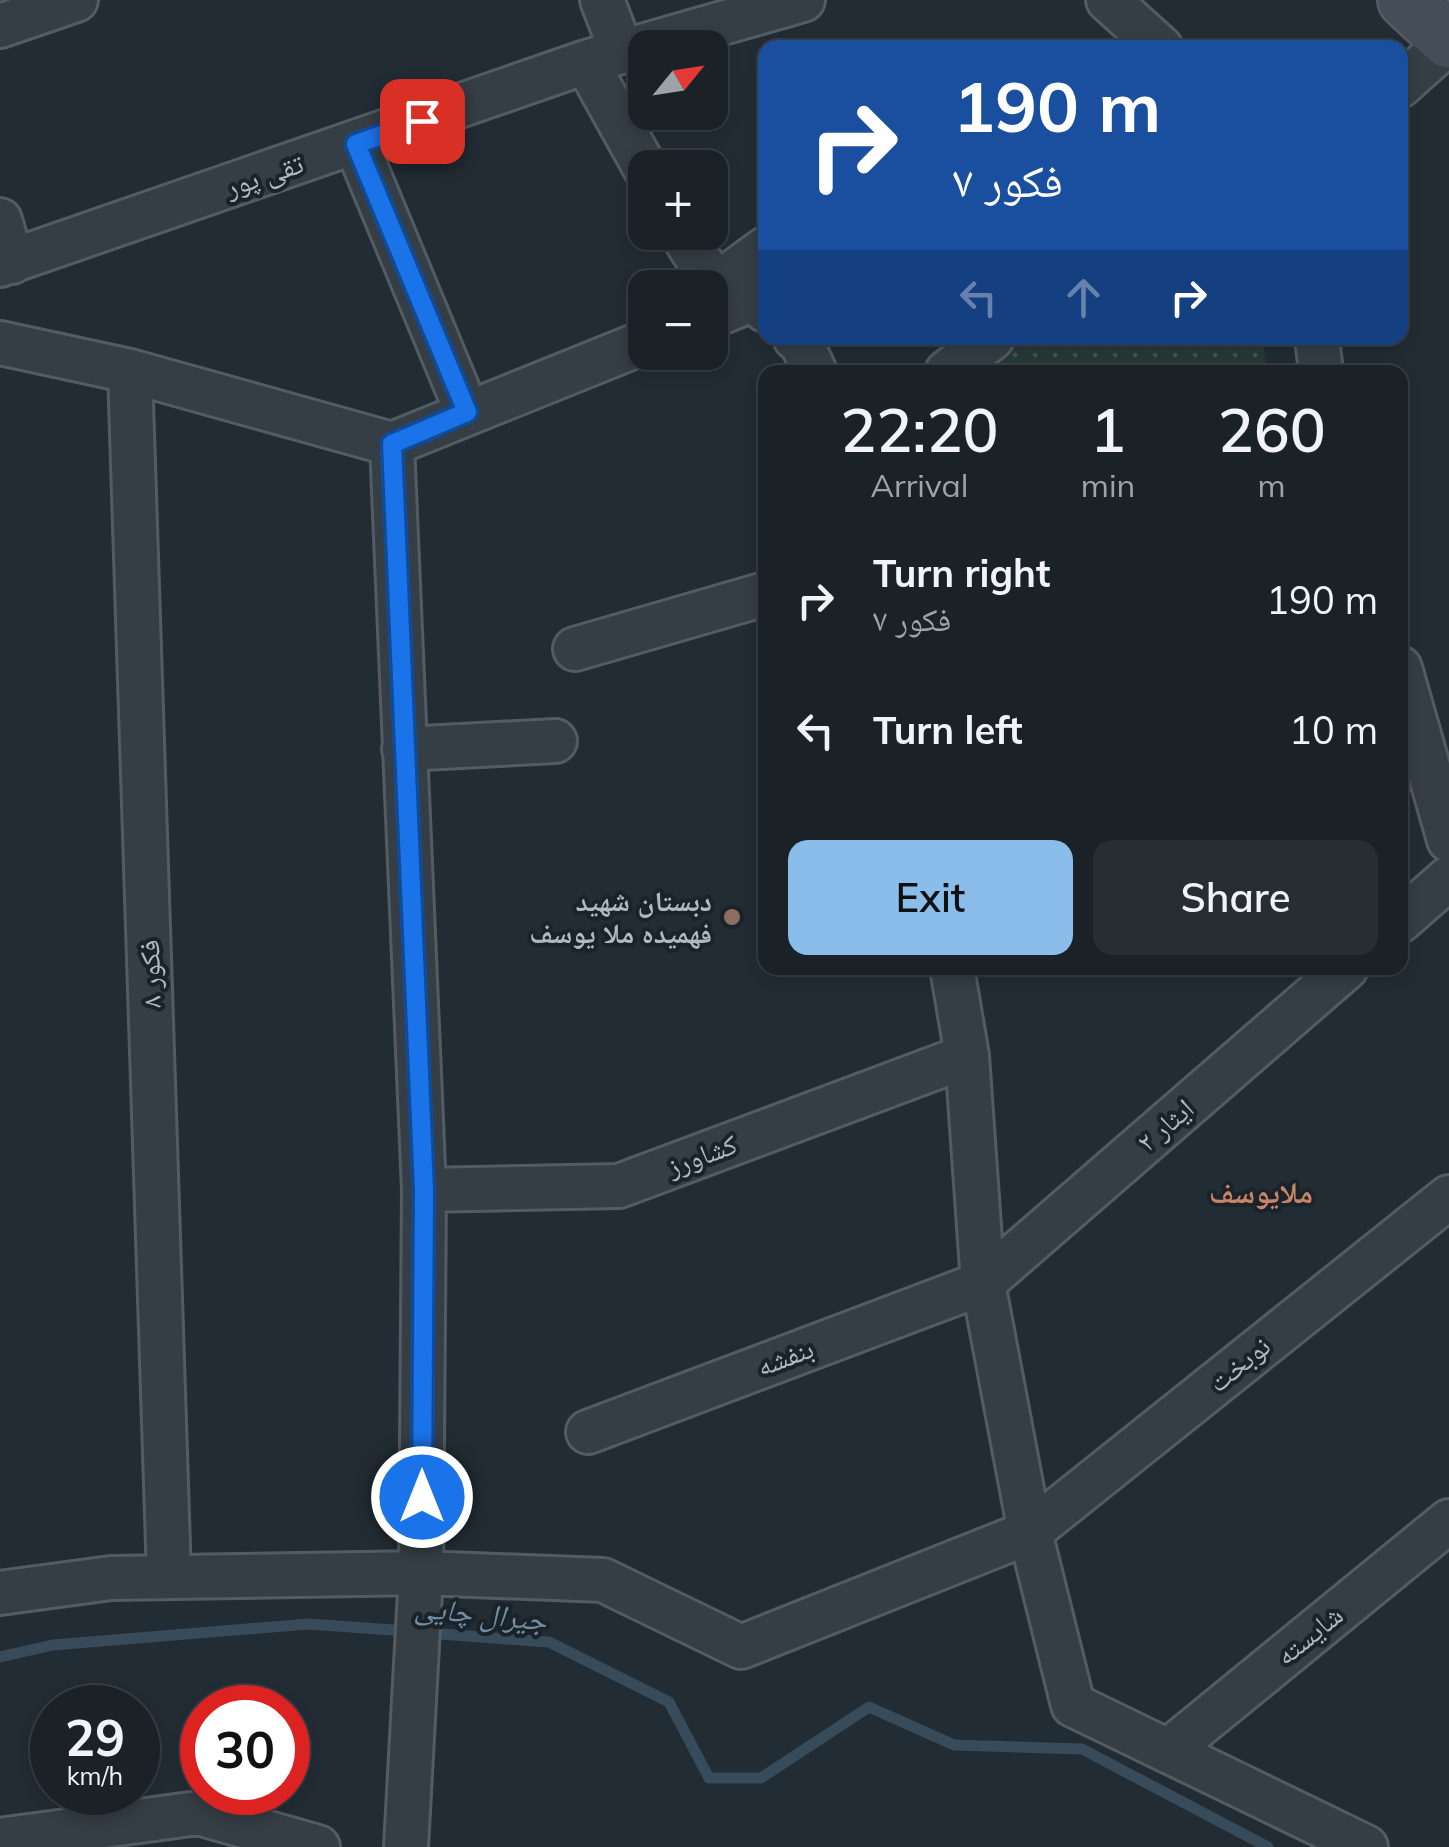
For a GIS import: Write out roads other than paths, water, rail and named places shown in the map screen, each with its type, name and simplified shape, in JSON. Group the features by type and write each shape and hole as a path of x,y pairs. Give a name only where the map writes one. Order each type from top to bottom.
{"main road":[{"path":"1406,0 1449,41"}],"street":[{"path":"0,26 76,0"},
{"path":"602,0 604,57 638,150"},
{"name":"تقی پور","path":"6,264 604,57 803,0"},
{"path":"1108,0 1153,40"},
{"path":"1408,79 1449,41"},
{"path":"356,144 467,412"},
{"path":"0,220 6,264"},
{"path":"691,250 737,302 758,262"},
{"path":"0,343 130,371 392,444 628,349"},
{"path":"956,365 983,345"},
{"name":"فکور ۸","path":"130,371 168,1577"},
{"path":"392,444 424,1190 421,1573 406,1847"},
{"path":"575,649 758,596"},
{"path":"1408,696 1449,840"},
{"path":"404,749 555,741"},
{"path":"1408,914 1449,878"},
{"path":"963,975 983,1283 1030,1532 1074,1705 1366,1847"},
{"name":"ایثار ۲","path":"983,1283 1338,975"},
{"name":"کشاورز","path":"424,1190 620,1186 968,1056"},
{"name":"نوبخت","path":"0,1593 110,1578 421,1573 603,1580 741,1646 1030,1532 1449,1197"},
{"name":"بنفشه","path":"588,1432 983,1283"},
{"name":"شایسته","path":"1169,1750 1449,1521"},
{"path":"0,1840 198,1813 318,1847"}],"waterway":[{"name":"جیرال چایی","path":"0,1657 53,1645 308,1624 408,1631"},
{"name":"جیرال چایی","path":"427,1633 549,1642 669,1702 709,1778 761,1778 869,1707 954,1745 1082,1749 1268,1847"}],"place":[{"name":"دبستان شهید فهمیده ملا یوسف","path":"732,917"}],"district":[{"name":"ملایوسف","path":"1261,1193"}]}
